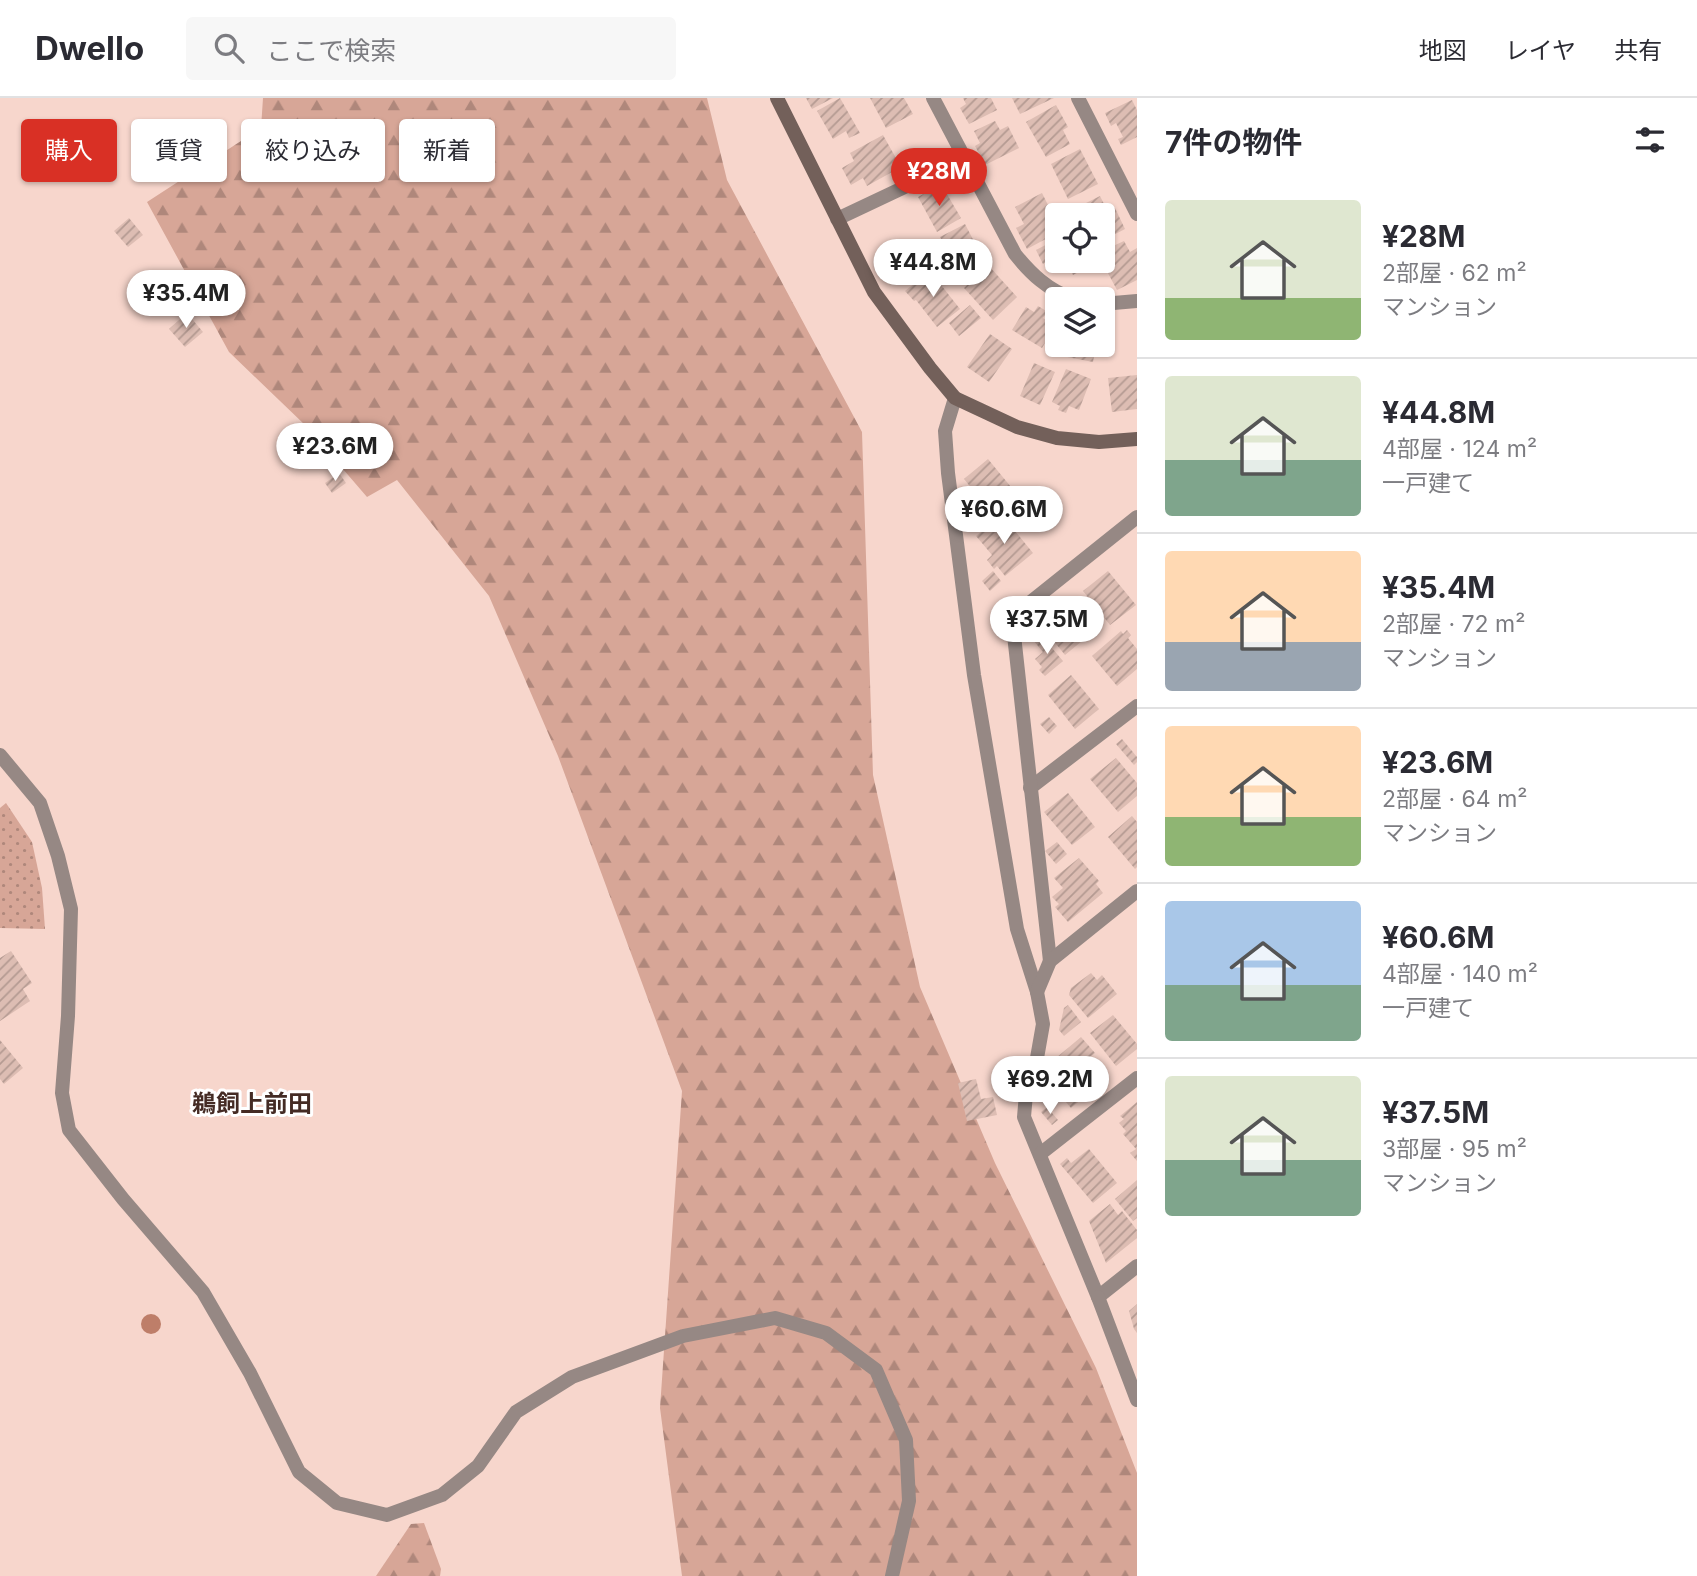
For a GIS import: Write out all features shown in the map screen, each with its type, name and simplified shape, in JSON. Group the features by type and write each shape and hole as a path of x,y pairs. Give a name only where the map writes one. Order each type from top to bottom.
{"street":[{"path":"777,98 874,292 955,398 1017,428 1056,438 1099,442 1137,439"},
{"path":"933,98 1014,254 1032,275 1048,287"},
{"path":"1078,98 1137,214"},
{"path":"837,219 964,159"},
{"path":"1115,303 1137,301"},
{"path":"955,398 945,431 974,676 1017,929 1037,992 1043,1024 1037,1058 1026,1094 1024,1117 1137,1400"},
{"path":"1050,961 1012,617 1137,517"},
{"path":"1030,788 1137,706"},
{"path":"0,755 40,803 58,856 71,909 68,1016 62,1093 69,1130 123,1199 203,1292 250,1373 299,1472 337,1503 387,1515 442,1494 478,1466 516,1412 572,1377 683,1336 775,1318 825,1333 876,1370 906,1440 909,1501 892,1576"},
{"path":"1037,992 1050,961 1137,891"},
{"path":"1040,1154 1137,1078"},
{"path":"1098,1297 1137,1266"}],"green space":[{"path":"263,98 707,98 727,180 862,432 873,775 920,987 995,1163 1096,1368 1137,1473 1137,1576 682,1576 660,1408 682,1091 558,756 489,596 397,480 367,497 305,425 229,352 147,202 178,182 227,182 227,150 241,141 241,182 385,182 385,119 262,119"},
{"path":"6,803 32,842 42,888 45,929 0,928 0,808"},
{"path":"424,1523 441,1569 440,1576 376,1576 411,1524"}],"building":[{"path":"806,98 833,98 812,109"},
{"path":"840,98 860,133 849,138 846,131 833,139 817,111"},
{"path":"870,98 904,98 913,114 886,128"},
{"path":"963,98 991,98 997,110 969,124 960,108 966,104"},
{"path":"1012,98 1054,98 1020,114"},
{"path":"1132,100 1137,110 1137,137 1121,145 1118,139 1123,137 1116,123 1111,126 1105,113"},
{"path":"1056,105 1068,127 1063,130 1070,144 1046,157 1026,122"},
{"path":"995,121 1000,130 1008,126 1019,148 985,165 975,146 980,143 974,131"},
{"path":"883,135 901,167 867,186 863,178 851,185 842,168 854,161 850,153"},
{"path":"1080,149 1098,184 1068,199 1051,164"},
{"path":"941,184 961,218 937,232 918,197"},
{"path":"1042,193 1047,203 1045,239 1027,249 1016,228 1024,224 1015,207"},
{"path":"1100,196 1104,203 1086,203"},
{"path":"1115,208 1125,229 1115,234"},
{"path":"129,218 143,235 128,247 114,231"},
{"path":"965,224 980,253 956,266 940,237"},
{"path":"1124,241 1130,252 1137,248 1137,280 1117,290 1108,273 1115,273 1115,245"},
{"path":"1045,245 1045,263 1043,264 1036,250"},
{"path":"988,265 1017,297 993,320 964,288"},
{"path":"930,271 960,309 937,327 916,300 905,291"},
{"path":"970,305 981,318 959,336 949,323"},
{"path":"1038,306 1045,310 1045,343 1042,348 1012,330 1026,307 1034,312"},
{"path":"187,313 203,332 185,347 169,329"},
{"path":"990,334 1012,349 989,382 967,367"},
{"path":"1067,357 1094,357 1093,362"},
{"path":"1034,363 1055,372 1040,405 1020,396"},
{"path":"1066,369 1091,379 1079,410 1069,406 1066,413 1058,410 1060,406 1052,402"},
{"path":"1137,375 1137,409 1112,412 1108,378"},
{"path":"294,424 303,432 291,444 282,436"},
{"path":"988,459 1011,487 1007,490 1012,495 1001,505 998,501 986,511 981,504 988,498 982,491 977,495 964,479"},
{"path":"339,473 346,483 332,493 325,483"},
{"path":"1002,515 1033,553 1005,576 997,566 994,569 987,560 992,555 976,536"},
{"path":"993,571 1001,581 990,591 982,581"},
{"path":"1108,571 1136,605 1110,625 1083,591"},
{"path":"1058,607 1075,628 1083,621 1093,632 1065,655 1039,623"},
{"path":"1127,630 1131,635 1128,638 1137,649 1137,669 1117,686 1092,656 1121,631 1123,634"},
{"path":"1040,634 1063,661 1045,676 1039,670 1042,667 1035,659 1043,652 1033,640"},
{"path":"1071,675 1099,709 1075,729 1048,695"},
{"path":"1049,717 1057,726 1049,734 1040,724"},
{"path":"1122,739 1137,757 1134,765 1116,744"},
{"path":"1116,758 1137,783 1137,796 1118,812 1090,779"},
{"path":"1068,793 1095,827 1072,845 1044,812"},
{"path":"1132,816 1137,822 1135,869 1108,837"},
{"path":"1057,842 1067,854 1056,864 1045,851"},
{"path":"1079,858 1099,881 1096,884 1103,893 1068,922 1055,907 1059,904 1052,897 1063,888 1054,878"},
{"path":"11,951 32,983 23,989 30,1001 0,1021 0,958"},
{"path":"1091,973 1097,980 1102,975 1117,994 1088,1018 1069,995 1071,988"},
{"path":"1068,1005 1081,1022 1064,1036 1059,1030 1064,1008"},
{"path":"1113,1015 1137,1044 1137,1049 1116,1066 1090,1033"},
{"path":"1081,1037 1095,1053 1085,1061 1099,1078 1079,1094 1083,1098 1071,1108 1055,1089 1061,1084 1050,1072 1061,1063 1056,1058"},
{"path":"0,1040 23,1068 4,1084 0,1079"},
{"path":"976,1079 981,1099 993,1097 997,1115 967,1121 958,1083"},
{"path":"1137,1102 1137,1161 1130,1153 1136,1149 1123,1134 1126,1131 1119,1123 1124,1119 1120,1116"},
{"path":"1047,1107 1058,1120 1052,1125 1041,1112"},
{"path":"1089,1149 1117,1183 1093,1203 1060,1164 1067,1158 1071,1163"},
{"path":"1137,1180 1137,1218 1133,1221 1115,1199"},
{"path":"1110,1204 1118,1215 1122,1211 1137,1230 1137,1238 1106,1263 1089,1221"},
{"path":"1137,1304 1137,1333 1129,1311"}],"district":[{"name":"鵜飼上前田","path":"252,1103"}]}
